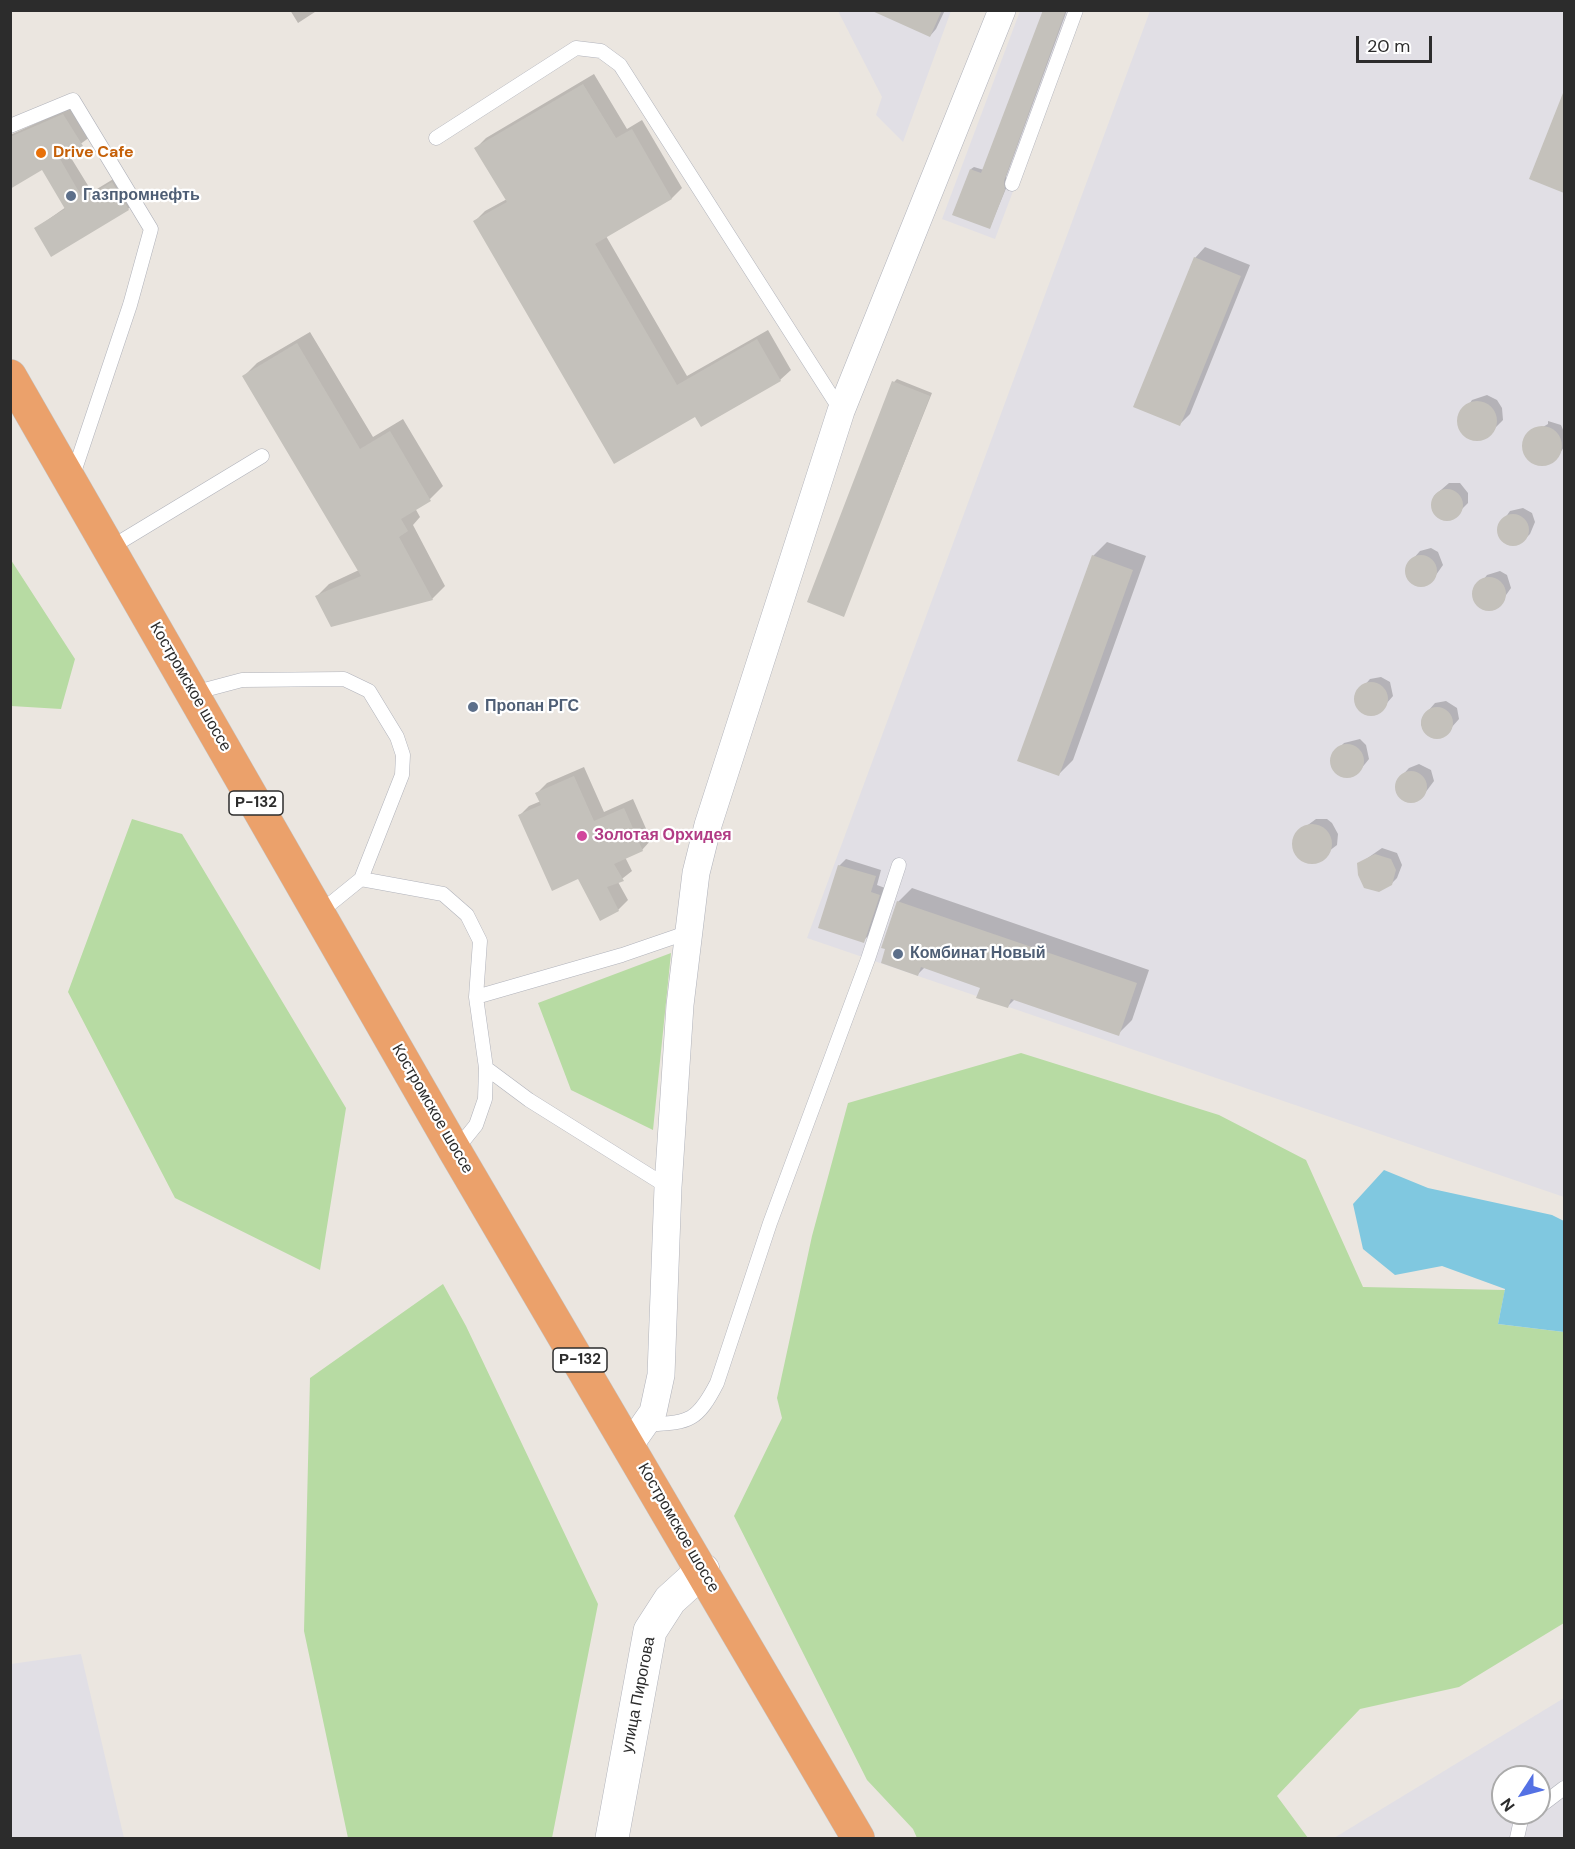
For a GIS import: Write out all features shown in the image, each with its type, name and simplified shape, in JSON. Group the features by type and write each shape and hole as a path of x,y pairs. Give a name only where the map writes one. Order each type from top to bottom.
{"highway":[{"name":"Костромское шоссе","path":"10,376 455,1151 637,1435 703,1570 858,1839"}],"street":[{"path":"637,1435 656,1404 661,1375 668,1187 680,1005 696,873 724,767 842,411 1002,10"},
{"name":"улица Пирогова","path":"612,1839 650,1631 670,1600 703,1570"}],"lane":[{"path":"1012,184 1076,10"},
{"path":"436,138 576,48 601,51 620,65 842,411"},
{"path":"10,126 73,100 152,229 130,305 71,480"},
{"path":"110,548 261,456"},
{"path":"193,693 242,680 344,679 369,691 397,737 403,755 402,775 361,879 319,914"},
{"path":"637,1435 684,1422 695,1416 706,1405 717,1383 770,1223 868,959 899,865"},
{"path":"361,879 443,894 467,915 480,941 476,997 486,1068 485,1099 476,1125 455,1151"},
{"path":"476,997 622,955 689,932"},
{"path":"486,1068 529,1100 668,1187"},
{"path":"1551,1798 1564,1788"}],"shaded area":[{"path":"838,11 951,11 903,142 876,115 882,97"},
{"path":"1020,11 1081,11 995,239 942,219"},
{"path":"1150,11 1564,11 1564,1197 807,938"},
{"path":"81,1654 124,1838 11,1838 11,1664"},
{"path":"1564,1698 1564,1838 1334,1838"}],"green space":[{"path":"11,560 75,659 61,709 11,706"},
{"path":"132,819 182,834 346,1108 320,1270 175,1198 68,992"},
{"path":"671,953 653,1130 571,1090 538,1003"},
{"path":"1021,1053 1219,1115 1306,1160 1363,1287 1505,1290 1498,1324 1564,1332 1564,1623 1459,1687 1360,1709 1277,1796 1308,1838 917,1838 913,1829 867,1780 734,1516 782,1418 777,1398 812,1236 848,1103"},
{"path":"443,1284 466,1326 598,1604 552,1838 348,1838 304,1631 310,1378"}],"water":[{"path":"1384,1170 1428,1188 1552,1215 1564,1221 1564,1332 1498,1324 1505,1289 1442,1266 1395,1275 1363,1249 1353,1204"}],"building":[{"path":"870,10 942,10 930,37"},
{"path":"1043,10 1066,10 1004,181 1005,190 990,229 952,215 970,169 981,173"},
{"path":"583,84 616,138 632,129 672,199 595,244 677,385 757,339 781,381 701,427 695,417 614,464 473,221 507,202 474,148"},
{"path":"1564,93 1564,193 1529,179"},
{"path":"63,114 83,146 60,159 83,199 112,182 129,210 51,257 34,228 65,209 42,170 10,189 10,137"},
{"path":"1194,257 1241,276 1180,426 1133,407"},
{"path":"297,343 360,449 390,431 431,501 401,519 408,531 399,537 433,600 331,627 315,596 361,576 242,376"},
{"path":"892,381 930,396 844,617 807,602"},
{"path":"1477,401 1491,407 1497,421 1491,435 1477,441 1463,435 1457,421 1463,407"},
{"path":"1542,426 1556,432 1562,446 1556,460 1542,466 1528,460 1522,446 1528,432"},
{"path":"1447,489 1459,493 1463,505 1459,517 1447,521 1435,517 1431,505 1435,493"},
{"path":"1513,514 1525,518 1529,530 1525,542 1513,546 1501,542 1497,530 1501,518"},
{"path":"1092,555 1133,570 1059,776 1017,761"},
{"path":"1421,555 1433,559 1437,571 1433,583 1421,587 1409,583 1405,571 1409,559"},
{"path":"1489,577 1501,582 1506,594 1501,606 1489,611 1477,606 1472,594 1477,582"},
{"path":"1371,682 1383,687 1388,699 1383,711 1371,716 1359,711 1354,699 1359,687"},
{"path":"1437,707 1449,711 1453,723 1449,735 1437,739 1425,735 1421,723 1425,711"},
{"path":"1347,744 1359,749 1364,761 1359,773 1347,778 1335,773 1330,761 1335,749"},
{"path":"1411,771 1423,775 1427,787 1423,799 1411,803 1399,799 1395,787 1399,775"},
{"name":"Золотая Орхидея","path":"574,776 594,821 624,808 643,851 614,864 624,881 607,887 619,911 600,921 578,879 552,891 518,815 541,805 535,793"},
{"path":"1312,824 1326,830 1332,844 1326,858 1312,864 1298,858 1292,844 1298,830"},
{"path":"1375,854 1391,859 1396,870 1392,885 1379,892 1364,888 1358,875 1357,863"},
{"path":"838,865 876,876 871,892 880,895 864,943 818,928"},
{"path":"897,901 1137,983 1119,1036 1011,999 1008,1008 976,998 980,988 921,967 918,976 881,963 885,949 881,948"}],"place":[{"name":"Drive Cafe","path":"41,153"},
{"name":"Газпромнефть","path":"71,196"},
{"name":"Пропан РГС","path":"473,707"},
{"name":"Золотая Орхидея","path":"582,836"},
{"name":"Комбинат Новый","path":"898,954"}]}
